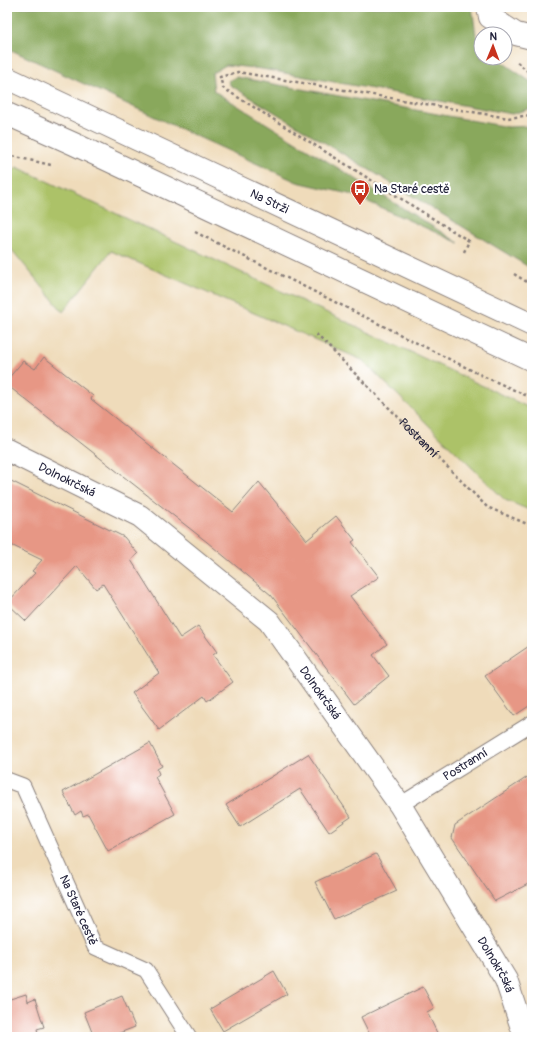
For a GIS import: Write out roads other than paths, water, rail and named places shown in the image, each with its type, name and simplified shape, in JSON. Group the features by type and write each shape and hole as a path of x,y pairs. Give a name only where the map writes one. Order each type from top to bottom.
{"street":[{"path":"488,7 490,17 516,34 532,38"},
{"name":"Na Strži","path":"7,78 532,325"},
{"path":"7,114 74,144 532,360"},
{"name":"Dolnokrčská","path":"7,450 140,516 269,620 400,805 506,980 525,1037"}],"lane":[{"name":"Postranní","path":"400,805 532,724"},
{"name":"Na Staré cestě","path":"7,780 23,786 95,947 146,970 189,1037"}],"place":[{"name":"Na Staré cestě","path":"360,206"}]}
